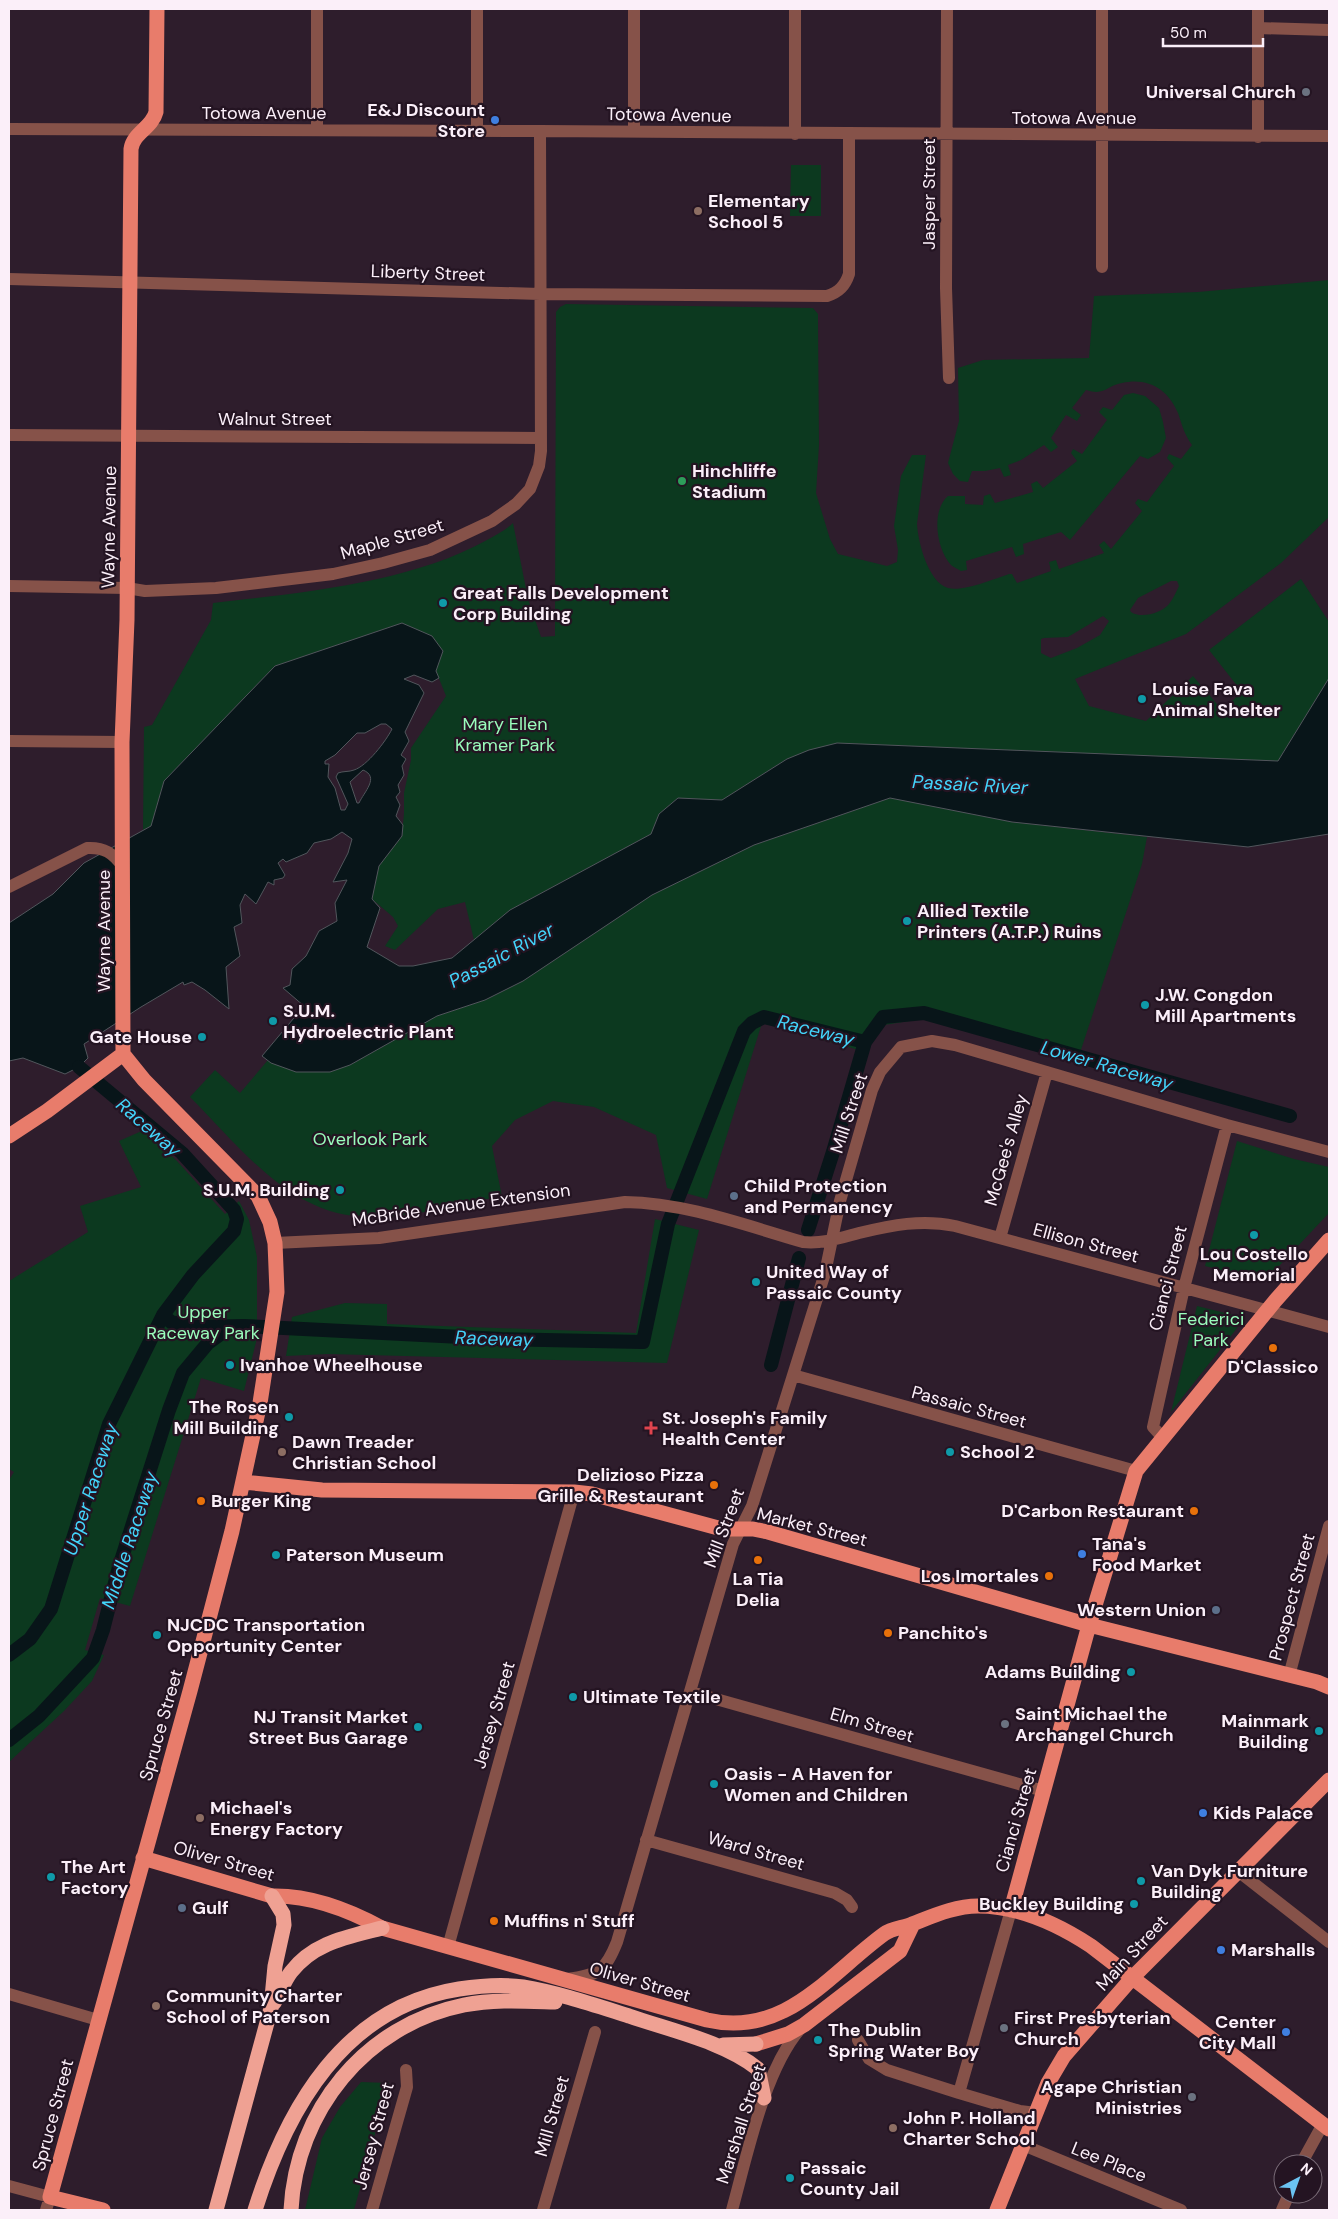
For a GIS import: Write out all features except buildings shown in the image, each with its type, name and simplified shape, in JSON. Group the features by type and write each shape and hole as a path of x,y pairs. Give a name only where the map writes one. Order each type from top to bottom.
{"highway":[{"path":"216,2210 271,2008 275,1966 284,1925 283,1914 272,1896"},
{"path":"271,2008 290,1973 314,1951 333,1941 382,1928"},
{"path":"255,2210 285,2133 320,2075 343,2047 360,2032 397,2008 419,1998 443,1992 491,1986 522,1987 588,2003 704,2042 742,2057 758,2069 764,2098"},
{"path":"291,2204 299,2158 322,2104 353,2066 391,2034 417,2020 444,2009 483,2002 502,2000 588,2003"},
{"path":"704,2042 724,2046 756,2044"}],"main road":[{"name":"Wayne Avenue","path":"123,1054 124,832 122,742 127,588 131,149 134,138 153,120 156,112 157,9"},
{"path":"9,1136 84,1084 123,1054 144,1080 258,1196 270,1222 276,1243"},
{"path":"1136,1471 1268,1310 1329,1240"},
{"name":"Spruce Street","path":"48,2204 190,1691 232,1531 260,1403 275,1310 277,1292 276,1243"},
{"name":"Cianci Street","path":"1011,1910 1089,1625 1136,1471"},
{"name":"Market Street","path":"243,1482 322,1490 574,1492 592,1494 722,1529 768,1532 1089,1625 1316,1682 1329,1687"},
{"name":"Main Street","path":"997,2210 1048,2083 1064,2056 1133,1977 1329,1780"},
{"name":"Oliver Street","path":"143,1858 272,1896 293,1895 356,1914 382,1928 728,2024 750,2023 771,2018 787,2010 886,1932 913,1924"},
{"path":"756,2044 788,2034 804,2025 900,1951 913,1924 929,1916 968,1907 978,1906 1011,1910 1068,1931 1133,1977 1326,2127"},
{"path":"48,2204 103,2210"}],"street":[{"path":"317,9 317,130"},
{"path":"477,9 477,131"},
{"path":"634,9 634,132"},
{"path":"795,9 796,134"},
{"name":"Jasper Street","path":"947,9 946,288 949,378"},
{"path":"1102,9 1102,266"},
{"path":"1258,9 1258,137"},
{"path":"1258,28 1329,30"},
{"name":"Totowa Avenue","path":"9,130 1329,136"},
{"name":"Maple Street","path":"9,586 179,590 222,588 333,574 430,550 492,521 524,496 530,489 539,466 541,438 540,131"},
{"name":"Liberty Street","path":"9,279 540,294 827,296 843,287 849,274 849,134"},
{"name":"Walnut Street","path":"9,434 541,438"},
{"path":"9,741 122,742"},
{"path":"9,887 77,852 97,847 109,851 123,867"},
{"name":"Mill Street","path":"564,1979 595,1974 607,1964 617,1942 733,1544 752,1506 825,1273 840,1201 872,1090 880,1072 901,1047 932,1041 960,1046 1047,1072"},
{"path":"1047,1072 1226,1125 1329,1152"},
{"name":"McGee's Alley","path":"1000,1238 1047,1072"},
{"name":"Cianci Street","path":"1163,1438 1153,1427 1184,1288 1226,1125"},
{"name":"McBride Avenue Extension","path":"276,1243 379,1238 625,1202 661,1204 685,1208 803,1242 831,1241"},
{"name":"Ellison Street","path":"831,1241 859,1233 915,1222 943,1223 1329,1327"},
{"name":"Passaic Street","path":"793,1375 1136,1471"},
{"name":"Jersey Street","path":"448,1947 574,1492"},
{"name":"Prospect Street","path":"1289,1676 1329,1526"},
{"name":"Elm Street","path":"691,1692 1044,1791"},
{"name":"Ward Street","path":"646,1840 835,1893 847,1900 852,1907"},
{"path":"1238,1871 1329,1942"},
{"name":"Cianci Street","path":"959,2093 1011,1910"},
{"path":"9,1994 98,2020"},
{"name":"Marshall Street","path":"732,2210 764,2098 786,2047 804,2025"},
{"name":"Mill Street","path":"543,2210 594,2032"},
{"path":"858,2040 869,2059 878,2065 959,2093 1036,2113"},
{"name":"Jersey Street","path":"372,2210 406,2087 406,2070"},
{"path":"1308,2154 1326,2127"},
{"name":"Lee Place","path":"1023,2145 1181,2210"},
{"path":"9,2186 48,2204"}],"green space":[{"path":"791,165 821,165 821,216 790,216"},
{"name":"Mary Ellen Kramer Park","path":"1329,280 1329,517 1281,563 1186,634 1075,679 1089,706 1146,721 1193,676 1222,710 1242,692 1209,650 1301,579 1329,622 1329,678 1278,761 837,743 787,759 722,800 678,798 659,814 651,834 510,910 474,940 465,902 438,909 395,950 385,946 398,926 393,917 372,899 379,866 402,836 404,793 411,760 411,748 446,696 436,671 402,623 275,666 164,781 151,826 143,830 144,727 152,725 211,620 213,603 354,584 424,567 457,555 494,536 513,523 528,599 541,637 555,636 556,312 560,307 566,304 813,308 818,314 819,445 816,493 830,539 838,554 887,566 897,562 898,550 894,526 901,476 912,455 926,455 917,524 919,541 925,560 935,578 941,584 954,589 979,584 1009,574 1012,574 1017,583 1051,571 1049,562 1056,560 1059,569 1104,553 1099,545 1104,541 1111,549 1142,511 1135,503 1138,499 1147,502 1174,466 1167,458 1169,454 1181,459 1192,445 1174,405 1163,391 1140,382 1122,383 1097,392 1086,390 1072,408 1081,415 1077,421 1066,415 1051,438 1058,447 1051,452 1044,445 1021,460 1008,465 1011,475 1004,477 1000,468 972,471 968,482 960,481 953,474 948,463 959,421 958,368 983,360 1089,358 1094,296 1198,292","holes":["1171,581 1177,581 1179,586 1166,607 1146,615 1131,612 1130,610 1138,598","1103,616 1109,621 1100,635 1077,648 1051,658 1041,653 1041,639 1068,637"]},
{"path":"1133,393 1145,396 1159,408 1166,438 1160,452 1148,459 1140,456 1070,540 1061,532 1023,544 1024,554 1016,557 1012,547 966,561 967,570 961,571 951,565 942,549 937,530 939,510 948,496 965,496 965,504 983,505 984,496 990,494 995,503 1033,492 1031,484 1037,481 1043,488 1077,461 1071,453 1073,449 1082,454 1107,420 1099,412 1103,407 1112,410 1124,395"},
{"name":"Overlook Park","path":"890,798 1012,822 1147,837 1142,864 1077,1062 922,1019 884,1025 866,1052 762,1023 707,1199 667,1188 656,1135 594,1107 553,1101 515,1120 492,1146 502,1197 449,1204 449,1208 419,1213 379,1217 341,1214 315,1205 291,1192 248,1157 190,1097 215,1070 240,1093 268,1060 271,1063 350,1065 437,1016 485,1000 523,981 652,895 754,845"},
{"name":"Upper Raceway Park","path":"144,1130 177,1161 225,1214 239,1201 249,1220 257,1257 257,1338 244,1391 201,1378 130,1606 100,1598 85,1650 104,1655 92,1681 64,1711 9,1762 9,1480 14,1472 9,1469 9,1281 88,1232 80,1206 141,1187 119,1141"},
{"path":"1237,1141 1294,1159 1329,1167 1329,1213 1265,1281 1205,1266"},
{"path":"655,1219 699,1230 667,1363 328,1354 286,1356 292,1317 345,1303 387,1304 387,1324 636,1333"},
{"name":"Federici Park","path":"1197,1306 1245,1318 1171,1412"},
{"path":"361,2082 389,2083 354,2210 305,2210 322,2138 340,2107"}],"water":[{"name":"Passaic River","path":"402,623 432,636 443,651 436,671 439,678 432,682 414,675 404,679 419,685 424,693 405,732 409,741 401,755 406,759 402,766 404,775 398,785 400,792 396,797 400,805 396,816 403,825 402,836 379,866 372,899 380,908 367,947 399,966 413,966 452,958 510,910 651,834 659,814 678,798 722,800 787,759 809,750 837,743 1278,761 1329,678 1329,834 1248,847 1012,822 890,798 754,845 652,895 523,981 485,1000 437,1016 350,1065 330,1072 296,1072 271,1063 262,1056 304,1006 283,988 290,985 292,969 306,956 319,931 337,921 335,903 347,880 333,882 348,853 352,839 342,832 331,839 314,843 307,853 286,862 283,859 278,863 285,875 283,878 274,880 274,885 268,882 256,904 245,894 240,905 242,923 234,927 240,956 226,967 229,1009 192,982 184,985 183,982 84,1044 88,1058 79,1067 65,1074 23,1058 9,1061 9,923 53,894 84,863 151,826 164,781 275,666","holes":["381,724 386,724 392,729 376,752 359,768 338,773 336,777 348,804 345,810 341,810 335,788 328,777 329,764 325,764 325,761 335,755 357,733 365,733","363,770 368,773 371,781 359,803 357,803 350,782"]}],"waterway":[{"name":"Raceway","path":"163,1315 171,1322 196,1327 244,1326 501,1339 643,1342 668,1224 744,1031 752,1023 764,1017 865,1042 883,1017 924,1013 1290,1116"},
{"path":"808,1230 865,1042"},
{"name":"Upper Raceway","path":"9,1655 30,1639 51,1609 109,1424 163,1315 193,1275 234,1231 237,1219 234,1210 182,1153 79,1067"},
{"path":"771,1365 799,1258"},
{"name":"Middle Raceway","path":"9,1740 39,1716 93,1658 103,1630 119,1567 169,1410 183,1373 208,1343 230,1327"}],"place":[{"name":"Universal Church","path":"1306,92"},
{"name":"E&J Discount Store","path":"495,120"},
{"name":"Elementary School 5","path":"698,211"},
{"name":"Hinchliffe Stadium","path":"682,481"},
{"name":"Great Falls Development Corp Building","path":"443,603"},
{"name":"Louise Fava Animal Shelter","path":"1142,699"},
{"name":"Allied Textile Printers (A.T.P.) Ruins","path":"907,921"},
{"name":"J.W. Congdon Mill Apartments","path":"1145,1005"},
{"name":"S.U.M. Hydroelectric Plant","path":"273,1021"},
{"name":"Gate House","path":"202,1037"},
{"name":"S.U.M. Building","path":"340,1190"},
{"name":"Child Protection and Permanency","path":"734,1196"},
{"name":"Lou Costello Memorial","path":"1254,1235"},
{"name":"United Way of Passaic County","path":"756,1282"},
{"name":"D'Classico","path":"1273,1348"},
{"name":"Ivanhoe Wheelhouse","path":"230,1365"},
{"name":"The Rosen Mill Building","path":"289,1417"},
{"name":"St. Joseph's Family Health Center","path":"651,1428"},
{"name":"Dawn Treader Christian School","path":"282,1452"},
{"name":"School 2","path":"950,1452"},
{"name":"Delizioso Pizza Grille & Restaurant","path":"714,1485"},
{"name":"Burger King","path":"201,1501"},
{"name":"D'Carbon Restaurant","path":"1194,1511"},
{"name":"Tana's Food Market","path":"1082,1554"},
{"name":"Paterson Museum","path":"276,1555"},
{"name":"La Tia Delia","path":"758,1560"},
{"name":"Los Imortales","path":"1049,1576"},
{"name":"Western Union","path":"1216,1610"},
{"name":"Panchito's","path":"888,1633"},
{"name":"NJCDC Transportation Opportunity Center","path":"157,1635"},
{"name":"Adams Building","path":"1131,1672"},
{"name":"Ultimate Textile","path":"573,1697"},
{"name":"Saint Michael the Archangel Church","path":"1005,1724"},
{"name":"NJ Transit Market Street Bus Garage","path":"418,1727"},
{"name":"Mainmark Building","path":"1319,1731"},
{"name":"Oasis - A Haven for Women and Children","path":"714,1784"},
{"name":"Kids Palace","path":"1203,1813"},
{"name":"Michael's Energy Factory","path":"200,1818"},
{"name":"The Art Factory","path":"51,1877"},
{"name":"Van Dyk Furniture Building","path":"1141,1881"},
{"name":"Buckley Building","path":"1134,1904"},
{"name":"Gulf","path":"182,1908"},
{"name":"Muffins n' Stuff","path":"494,1921"},
{"name":"Marshalls","path":"1221,1950"},
{"name":"Community Charter School of Paterson","path":"156,2006"},
{"name":"First Presbyterian Church","path":"1004,2028"},
{"name":"Center City Mall","path":"1286,2032"},
{"name":"The Dublin Spring Water Boy","path":"818,2040"},
{"name":"Agape Christian Ministries","path":"1192,2097"},
{"name":"John P. Holland Charter School","path":"893,2128"},
{"name":"Passaic County Jail","path":"790,2178"}],"water label":[{"name":"Lower Raceway","path":"1107,1065"}]}
